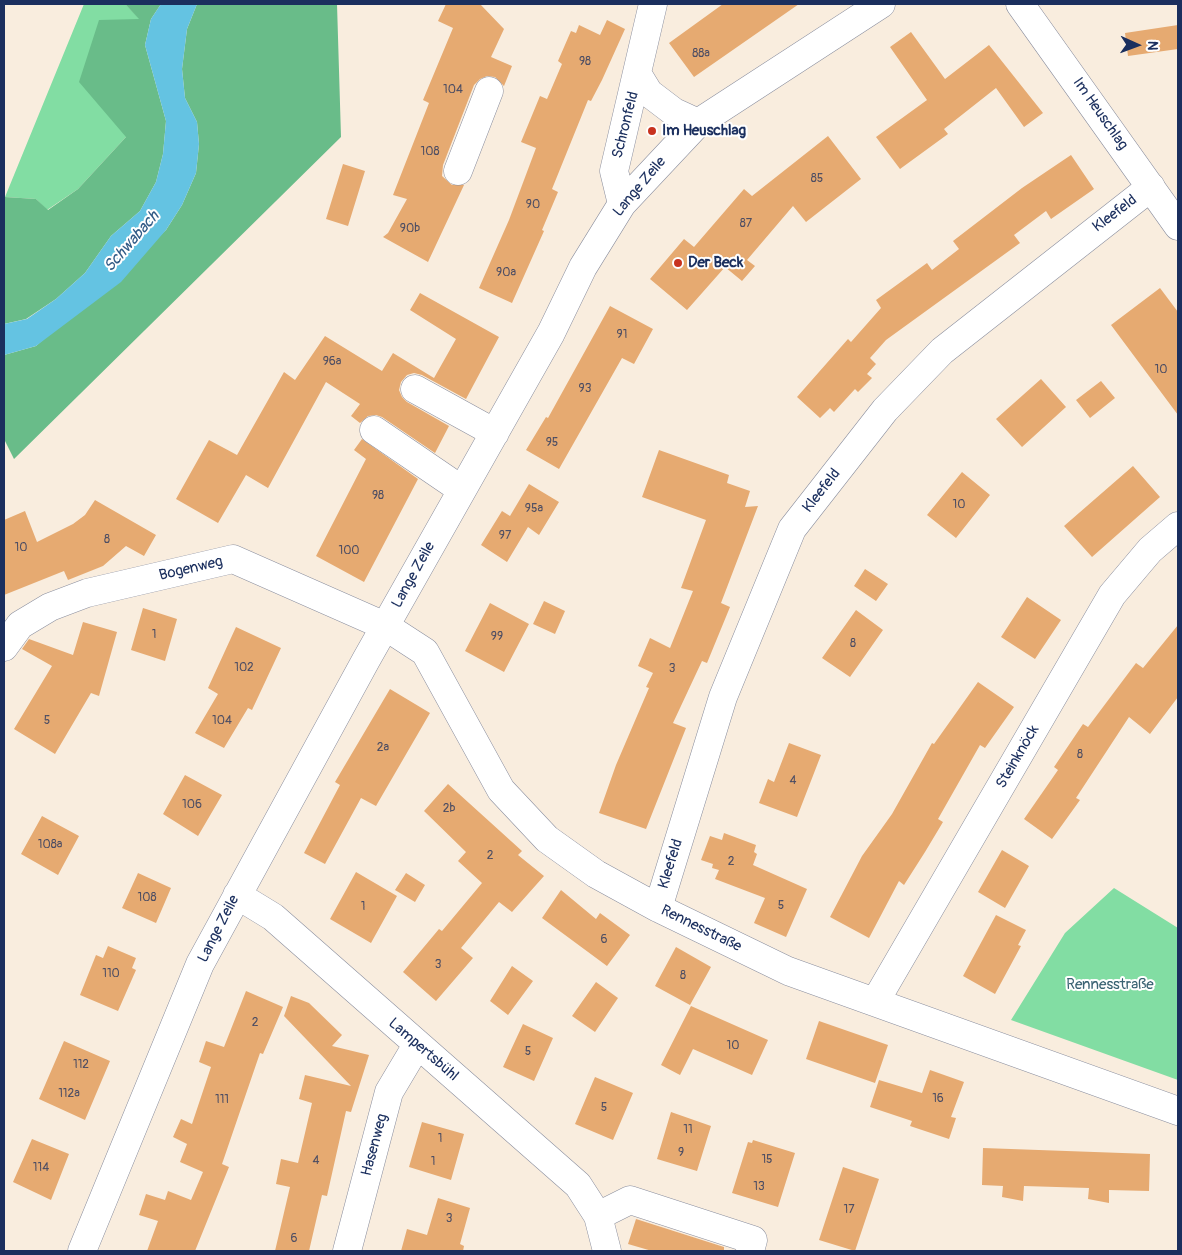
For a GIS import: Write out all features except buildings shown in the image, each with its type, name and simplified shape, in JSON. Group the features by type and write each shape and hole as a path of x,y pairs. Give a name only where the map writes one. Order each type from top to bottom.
{"street":[{"name":"Schronfeld","path":"622,204 614,171 654,4"},
{"name":"Lange Zeile","path":"82,1251 200,964 385,626 551,333 583,266 622,204 698,123 881,4"},
{"name":"Im Heuschlag","path":"1020,4 1178,226"},
{"name":"Schronfeld","path":"638,75 649,93 674,112 698,123"},
{"path":"458,171 489,91"},
{"name":"Kleefeld","path":"658,908 723,697 792,529 885,410 942,351 1151,187"},
{"path":"418,383 498,427"},
{"path":"374,430 459,496"},
{"path":"406,471 459,496"},
{"name":"Steinknöck","path":"875,1002 1112,595 1150,550 1178,526"},
{"name":"Bogenweg","path":"4,647 12,626 50,607 87,592 233,559 385,626"},
{"name":"Rennesstraße","path":"385,626 425,652 501,790 547,839 596,874 658,908 788,971 1178,1112"},
{"name":"Lampertsbühl","path":"237,895 274,917 578,1185 598,1216 607,1251"},
{"name":"Hasenweg","path":"347,1251 389,1092 417,1045"},
{"path":"598,1216 630,1200 753,1240 750,1251"}],"green space":[{"path":"84,4 125,4 140,19 126,137 78,189 47,210 36,199 5,197"},
{"path":"125,4 161,4 151,19 145,45 166,121 163,154 156,182 140,211 111,236 85,273 56,299 26,319 4,324 5,197 36,199 48,210 78,189 126,137 79,82 99,20 139,19"},
{"path":"197,4 337,4 341,137 14,459 4,439 4,355 36,346 166,230 182,205 196,173 199,144 197,122 185,98 182,69 187,29"},
{"name":"Rennesstraße","path":"1114,888 1178,928 1178,1080 1011,1020 1065,933"}],"water":[{"name":"Schwabach","path":"161,4 197,4 187,29 182,69 185,98 197,122 199,144 196,173 182,205 166,230 121,282 36,346 4,355 4,324 27,319 56,299 85,273 111,236 140,211 156,182 163,154 166,121 145,45 151,19"}],"place":[{"name":"Im Heuschlag","path":"652,131"},
{"name":"Der Beck","path":"678,263"}]}
